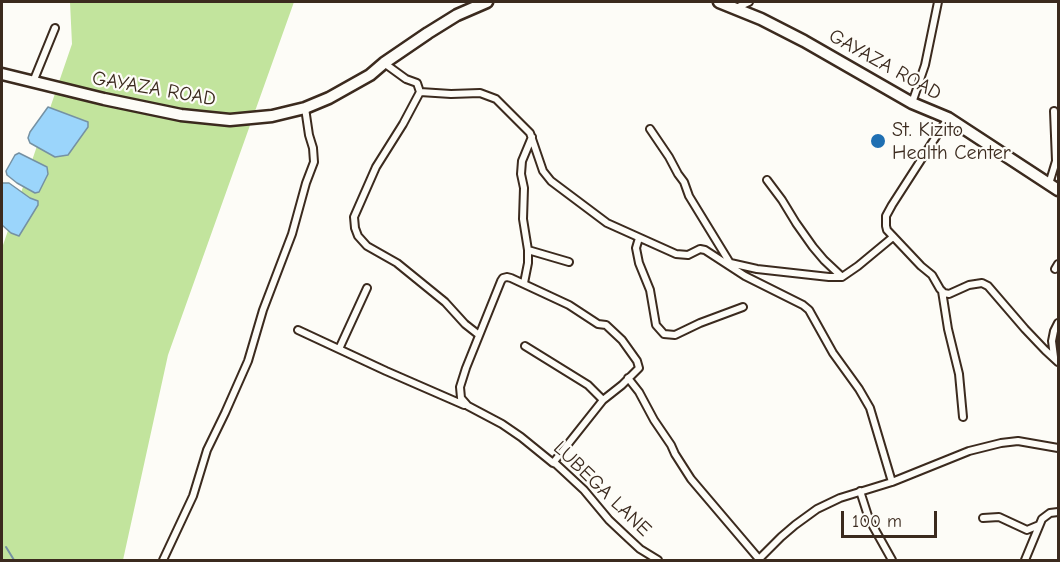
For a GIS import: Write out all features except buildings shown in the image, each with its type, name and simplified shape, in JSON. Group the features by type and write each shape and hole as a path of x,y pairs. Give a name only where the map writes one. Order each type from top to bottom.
{"main road":[{"name":"GAYAZA ROAD","path":"2,74 181,115 230,120 272,116 305,108 329,98 370,75 384,63 457,15 487,2"},
{"name":"GAYAZA ROAD","path":"719,2 761,19 912,103 948,118 1054,187"}],"street":[{"path":"736,9 749,2"},
{"path":"912,103 925,65 938,2"},
{"path":"33,82 55,28"},
{"path":"384,63 406,79 417,83 420,92 376,167 354,217 355,228 358,236 367,246 405,269 445,302 465,324 479,335"},
{"path":"420,92 489,95 496,99 530,133 543,171 551,181 607,223 676,254 688,255 700,249 705,250 755,282 803,305 809,310 833,353 870,408 892,482"},
{"path":"163,561 193,496 207,450 248,361 263,310 292,234 314,162 305,108"},
{"path":"1054,111 1056,160 1054,187"},
{"path":"948,118 886,216 887,230 932,275 942,291 949,294 969,285 982,283 988,286 1025,329 1056,359"},
{"path":"650,129 684,182 726,262 757,269 842,277 893,237"},
{"path":"524,284 528,250 523,219 524,188 521,174 522,161 532,137"},
{"path":"767,180 813,247 842,277"},
{"path":"639,238 636,248 639,263 650,290 656,325 664,334 675,335 744,307"},
{"path":"528,250 569,262"},
{"path":"468,406 461,398 460,387 503,278 511,278 569,305 598,324 606,325 622,340 637,361 639,368 603,400 553,464"},
{"path":"339,349 367,288"},
{"path":"942,291 959,375 963,417"},
{"path":"1056,359 1052,341 1059,323"},
{"name":"LUBEGA LANE","path":"298,330 468,406 521,436 553,464 566,472 609,520 640,549 658,561"},
{"path":"525,346 588,385 603,400"},
{"path":"628,378 639,392 691,479 759,560 781,537 817,509 840,498 892,482 969,452 1007,441 1059,448"},
{"path":"860,491 869,519 892,561"},
{"path":"1025,561 1042,519 1050,513 1059,512"},
{"path":"983,518 999,517 1027,530 1039,525"}],"green space":[{"path":"70,2 294,2 168,355 123,560 2,560 2,248 72,44"}],"water":[{"path":"48,107 88,122 88,127 68,155 55,157 30,143 28,138 30,132"},
{"path":"19,153 47,167 48,174 39,192 35,193 7,175 6,171 15,155"},
{"path":"2,183 9,183 38,201 38,205 19,236 11,233 2,225"}],"waterway":[{"path":"6,547 14,560"}],"place":[{"name":"St. Kizito Health Center","path":"878,141"}]}
